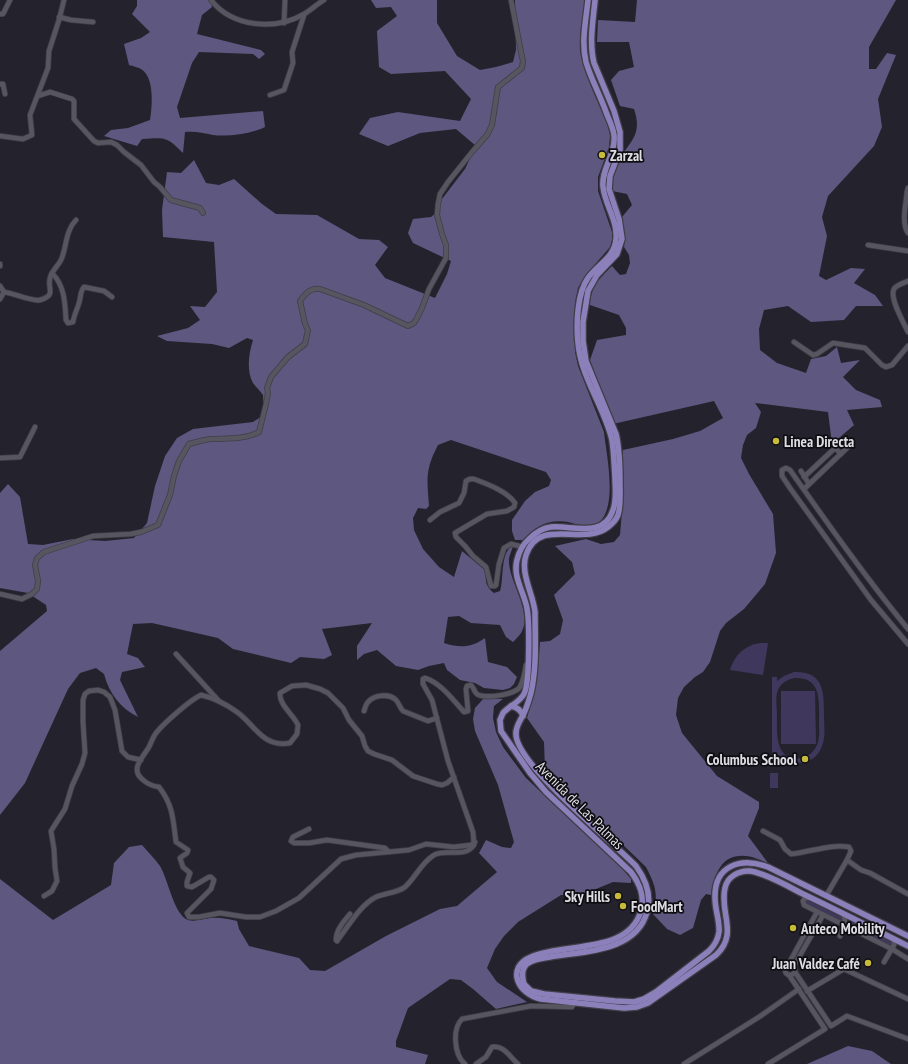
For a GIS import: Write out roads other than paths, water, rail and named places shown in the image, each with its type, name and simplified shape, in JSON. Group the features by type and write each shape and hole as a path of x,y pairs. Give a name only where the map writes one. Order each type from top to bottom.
{"main road":[{"path":"588,0 584,51 589,69 614,133 613,150 604,176 603,184 604,195 615,224 617,236 612,252 588,278 582,288 579,300 578,343 584,373 612,439 615,500 613,511 609,518 597,527 582,530 555,527 545,528 536,532 523,547 517,561 516,573 527,608 527,683 525,692 520,700 505,710 501,717 500,728 503,734 510,735 516,732 532,689 535,645 535,612 534,602 525,572 526,554 534,542 550,534 585,535 603,531 612,524 617,517 620,507 618,444 616,434 586,361 583,340 583,322 588,291 597,275 617,254 622,239 609,182 620,150 621,138 617,119 592,56 595,0"},
{"path":"511,706 517,708 523,716"},
{"name":"Avenida de Las Palmas","path":"516,732 518,745 542,778 636,866 647,885 649,900 646,914 641,925 634,934 622,942 608,947 535,960 526,964 522,971 522,978 524,984 531,990 544,994 622,1002 634,1002 649,996 709,951 715,944 719,927 715,902 716,885 723,872 737,864 749,862 760,864 908,936"},
{"name":"Avenida de Las Palmas","path":"503,734 537,782 631,872 641,887 643,904 640,914 633,927 624,935 602,943 532,956 522,962 517,973 518,983 522,990 529,996 541,999 624,1008 641,1006 654,999 718,954 724,945 727,934 724,895 725,887 730,879 739,873 747,871 756,873 814,899 908,946"}],"street":[{"path":"0,14 3,14 10,0"},
{"path":"0,136 23,139 32,135 30,115 48,68 49,51 64,0"},
{"path":"211,0 225,13 246,22 265,24 284,22 304,14 324,0"},
{"path":"284,22 285,0"},
{"path":"0,594 22,599 32,594 37,589 38,581 35,565 37,558 44,552 94,536 131,534 141,532 158,525 170,495 179,461 189,444 209,439 248,436 259,432 268,393 267,388 271,376 288,357 305,344 308,330 305,324 300,301 308,292 315,288 320,289 364,306 408,326 414,323 422,308 429,289 446,258 446,245 437,215 440,194 448,182 487,135 492,125 498,87 522,68 522,52 512,0"},
{"path":"270,95 284,90 293,63 292,52 304,14"},
{"path":"59,17 93,22"},
{"path":"0,84 3,84 5,94"},
{"path":"38,96 50,92 72,99 74,101 74,119 94,141 98,143 111,142 118,145 124,152 141,165 171,200 200,208 203,213"},
{"path":"908,188 905,218 906,231 908,233"},
{"path":"0,286 4,292 36,300 40,300 48,296 51,293 50,279 52,273 61,260 69,229 76,220"},
{"path":"868,245 908,251"},
{"path":"52,273 58,279 62,288 66,320 68,323 73,322 74,314 79,303 83,287 86,286 104,291 112,297"},
{"path":"908,281 894,289 893,294 894,303 908,332"},
{"path":"0,299 4,292"},
{"path":"794,342 813,355 817,354 833,343 865,348 882,365 886,367 892,365 908,346"},
{"path":"0,458 20,457 35,427"},
{"path":"804,489 850,445"},
{"path":"804,476 835,448 841,454"},
{"path":"908,629 854,560 790,470 786,468 782,470 782,476 871,600 908,644"},
{"path":"801,471 809,484"},
{"path":"430,520 440,512 459,503 464,493 466,481 474,479 499,490 515,503 514,507 507,511 485,515 455,533 456,537 473,556 486,567 492,586 496,585 499,564 504,548 511,544 516,544 523,547"},
{"path":"176,654 220,702"},
{"path":"350,914 341,925 336,940 337,941 365,904 376,897 405,887 421,866 435,854 441,852 454,854 469,850 475,842 473,832 448,761 432,700 423,684 423,679 429,679 446,691 464,712 468,710 467,686 471,685 476,694 481,696 506,695 514,692 521,686 528,660"},
{"path":"454,777 442,785 413,776 392,760 374,754 368,750 362,736 340,704 328,693 314,687 292,686 280,693 282,702 294,718 298,728 290,743 278,744 265,738 238,713 220,702 201,695 155,734 137,767 138,776 152,786 159,787 171,807 176,842 188,850 187,853 180,858 183,867 190,873 187,886 192,887 209,877 214,880 211,889 187,913 189,916 220,913 251,917 269,914 300,898 341,859 356,855 409,850 426,844 454,847 471,845 475,842"},
{"path":"44,896 52,891 56,882 51,831 65,809 85,753 82,722 83,700 85,694 89,691 98,690 104,692 110,697 115,710 122,751 128,758 140,760"},
{"path":"364,711 368,702 385,695 394,698 402,711 428,721 437,718"},
{"path":"309,829 292,837 291,841 294,843 309,843 327,840 337,841 385,848 389,852"},
{"path":"763,831 780,840 785,849 791,854 827,846 849,847 852,851 826,896"},
{"path":"847,860 861,870 870,873 908,894"},
{"path":"814,899 806,898 803,903 822,915 892,949 908,959"},
{"path":"768,1064 825,1029 785,970 817,912"},
{"path":"843,913 845,917 845,926"},
{"path":"822,915 794,966 796,970 795,972 831,1026 847,1016 908,1039"},
{"path":"841,936 845,926 854,918"},
{"path":"884,962 895,943 891,937"},
{"path":"788,965 794,966"},
{"path":"808,991 844,969 908,999"},
{"path":"789,975 792,975 795,972"},
{"path":"684,1064 759,1017 799,989"},
{"path":"463,1063 456,1049 459,1022 462,1019 531,1006 572,1007 574,1003"},
{"path":"476,1064 486,1058 492,1047 496,1046 501,1048 518,1064"}],"place":[{"name":"Zarzal","path":"602,155"},
{"name":"Linea Directa","path":"776,441"},
{"name":"Columbus School","path":"805,759"},
{"name":"Sky Hills","path":"618,896"},
{"name":"FoodMart","path":"623,906"},
{"name":"Auteco Mobility","path":"793,928"},
{"name":"Juan Valdez Café","path":"868,963"}]}
